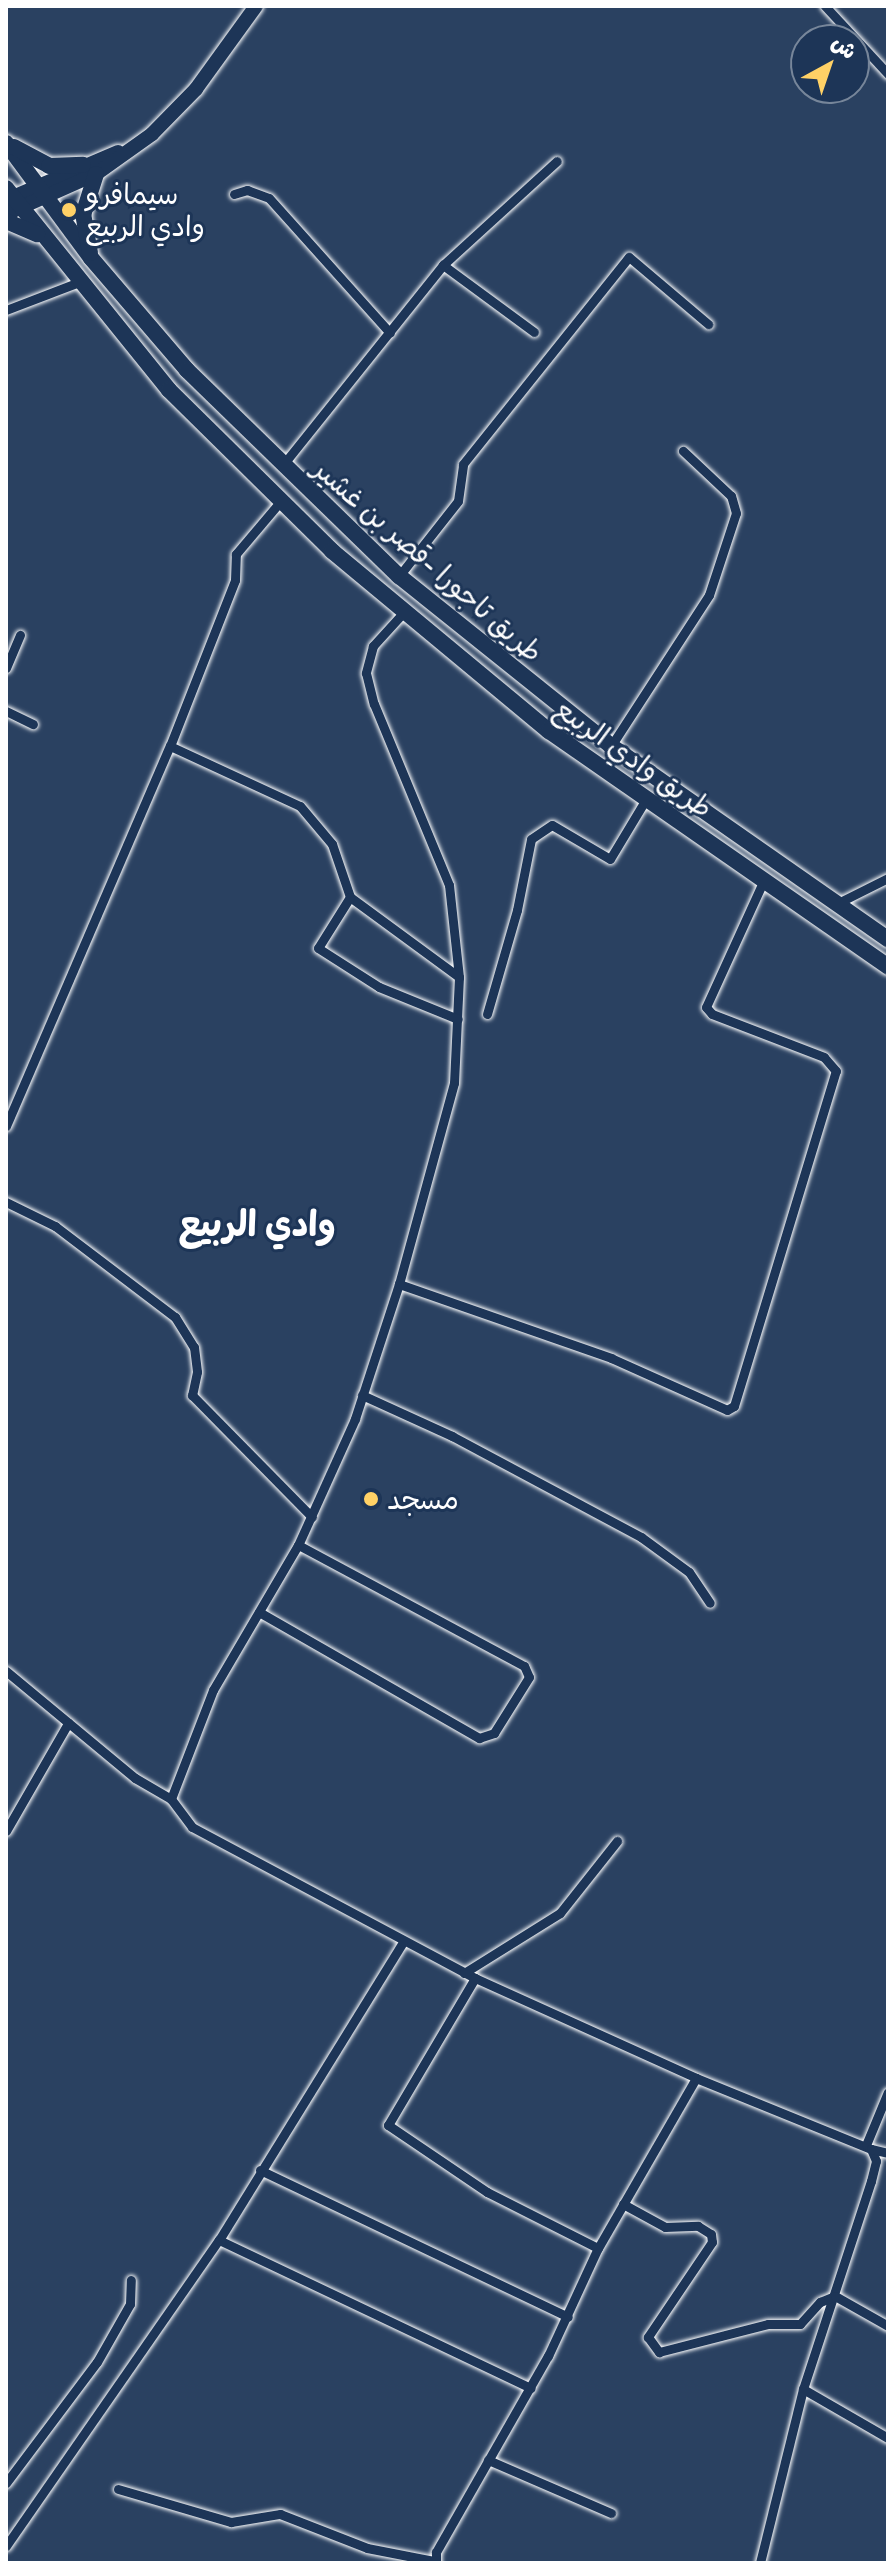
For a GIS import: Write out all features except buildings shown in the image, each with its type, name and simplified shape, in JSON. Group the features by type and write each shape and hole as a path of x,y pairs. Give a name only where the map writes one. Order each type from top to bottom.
{"highway":[{"path":"6,142 49,166 89,169 83,215 91,258"},
{"name":"طريق تاجورا -قصر بن غشير","path":"6,142 91,258 187,370 282,466 399,576 611,746 888,939"},
{"name":"طريق وادي الربيع","path":"10,201 49,243 197,421 280,502 403,613 501,694 763,882 888,967"},
{"path":"6,221 29,228 49,243"}],"main road":[{"path":"10,201 40,191 133,148 196,89 256,6"}],"street":[{"path":"825,6 888,74"},
{"path":"282,466 443,265 557,161"},
{"path":"234,194 247,190 269,198 390,333"},
{"path":"399,576 458,501 463,464 629,257 708,324"},
{"path":"443,265 534,332"},
{"path":"6,310 79,282"},
{"path":"611,746 709,595 736,513 731,496 683,451"},
{"path":"6,1126 170,746 235,580 236,554 280,502"},
{"path":"171,1799 208,1700 298,1545 362,1395 399,1284 446,1123 458,1019 459,977 449,885 374,704 366,673 373,646 403,613"},
{"path":"6,668 20,635"},
{"path":"6,711 33,724"},
{"path":"170,746 300,806 332,844 350,897 459,977"},
{"path":"487,1014 517,910 531,839 544,826 552,825 610,859 646,799"},
{"path":"836,904 888,878"},
{"path":"399,1284 611,1358 727,1410 734,1406 836,1071 824,1057 712,1014 706,1007 763,882"},
{"path":"350,897 318,948 379,987 458,1019"},
{"path":"6,1202 55,1226 175,1317 194,1347 197,1372 192,1395 312,1517"},
{"path":"362,1395 452,1436 641,1537 689,1572 710,1603"},
{"path":"259,1612 479,1738 494,1733 529,1677 524,1666 298,1545"},
{"path":"6,1671 135,1778 171,1799 192,1827 464,1973 696,2078 888,2153"},
{"path":"6,1831 68,1723"},
{"path":"464,1973 560,1913 617,1841"},
{"path":"6,2546 219,2240 403,1942"},
{"path":"475,1978 388,2125 487,2192 598,2248"},
{"path":"118,2489 231,2522 280,2514 367,2548 435,2562 568,2317 598,2248 696,2078"},
{"path":"760,2563 803,2389 871,2181 876,2161 869,2147 888,2092"},
{"path":"260,2170 568,2317"},
{"path":"623,2204 665,2227 698,2226 711,2234 712,2242 648,2337 659,2352 768,2324 800,2324 820,2302 835,2296"},
{"path":"219,2240 531,2388"},
{"path":"6,2483 97,2362 130,2304 131,2280"},
{"path":"835,2296 888,2326"},
{"path":"803,2389 888,2438"},
{"path":"488,2460 611,2513"}],"place":[{"name":"سيمافرو وادي الربيع","path":"69,210"},
{"name":"مسجد","path":"371,1499"}],"district":[{"name":"وادي الربيع","path":"257,1224"}]}
